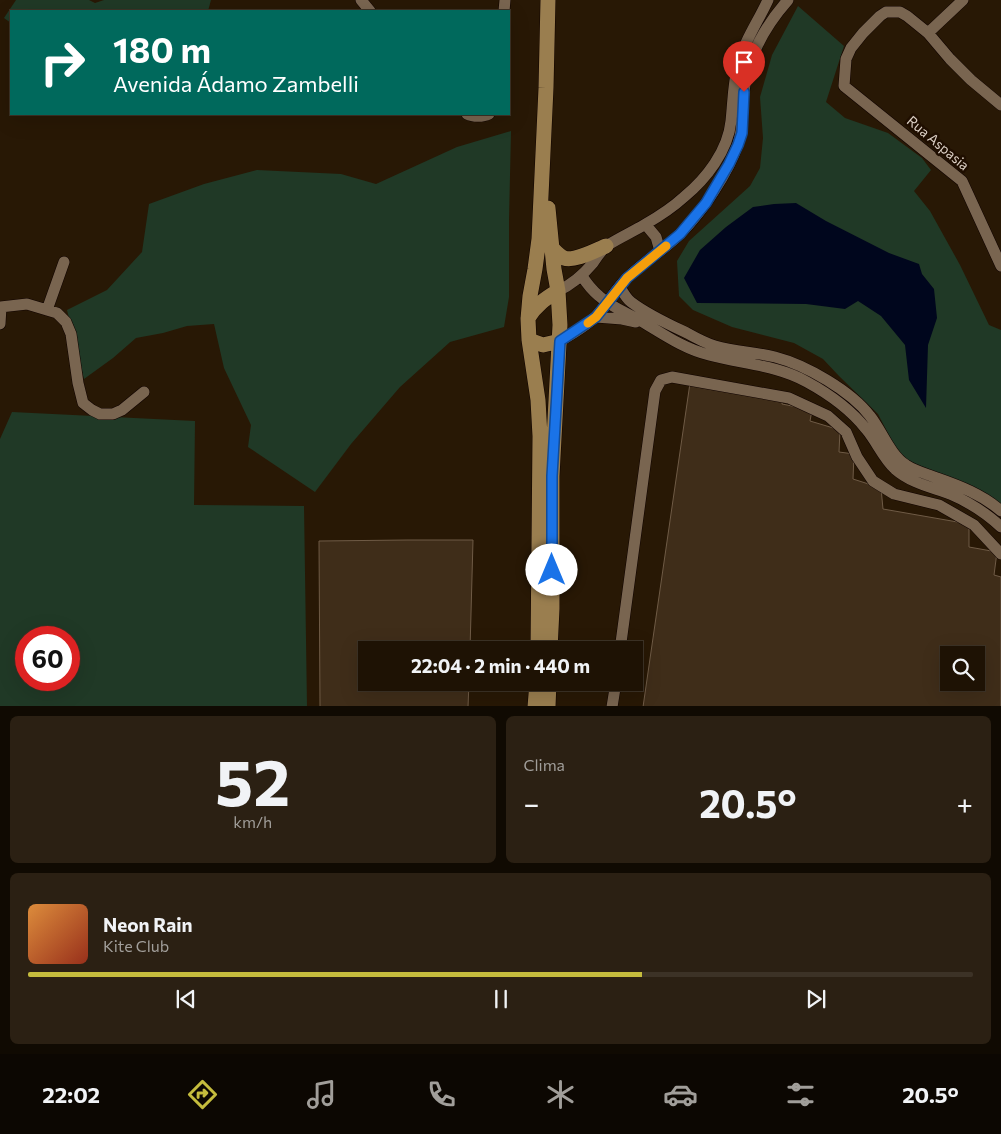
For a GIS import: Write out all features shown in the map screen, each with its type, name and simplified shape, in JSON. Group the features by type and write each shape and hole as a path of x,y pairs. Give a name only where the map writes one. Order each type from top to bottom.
{"main road":[{"path":"538,641 540,436 538,400 529,340 528,319 538,253 548,0"},
{"path":"543,160 560,318 552,476 550,641"},
{"path":"552,248 559,255 569,259 606,246"},
{"path":"528,319 532,311 539,304 558,291"},
{"path":"529,340 543,345 560,341"},
{"path":"535,706 536,691"},
{"path":"548,706 549,691"}],"street":[{"path":"360,0 369,10"},
{"path":"558,291 582,276 606,246 668,210 699,183 712,167 728,137 735,79 743,49 768,0"},
{"path":"560,341 596,317 637,269 680,234 706,203 729,164 742,133 744,92 752,59 766,29 788,0"},
{"path":"963,0 928,33 971,80 1001,105"},
{"name":"Rua Aspasia","path":"928,33 900,12 886,12 863,33 851,48 846,59 844,86 962,180 1001,266"},
{"path":"468,115 486,115"},
{"path":"646,224 656,237 660,251"},
{"path":"48,310 64,262"},
{"path":"582,276 592,291 608,303 695,352 773,368 806,381 857,418 894,468 919,483 951,494 974,506 1001,527"},
{"path":"620,287 631,302 660,320 700,340 717,346 774,357 807,369 832,384 863,407 897,457 904,464 920,472 967,489 981,496 1001,511"},
{"path":"0,324 0,307 27,304 57,314 66,322 71,334 84,403 100,414 113,414 122,410 144,392"},
{"path":"596,317 622,319 646,324"},
{"path":"621,641 655,391 661,380 672,377 789,398 828,416 846,432 857,457 873,481 894,494 948,510 974,525 1001,554"},
{"path":"612,706 614,691"}],"green space":[{"path":"16,0 89,0 95,3 104,0 211,0 208,10 10,10 10,22 4,18"},
{"path":"798,6 844,46 826,102 845,118 888,133 922,158 931,170 914,191 930,211 960,265 989,325 1001,330 1001,507 934,471 907,461 893,443 878,414 823,359 794,343 732,327 693,310 679,296 677,261 689,241 750,186 760,168 763,138 760,97 772,55"},
{"path":"511,131 509,297 504,327 450,342 400,387 351,444 315,492 248,447 251,425 224,368 214,324 187,326 136,338 84,379 67,310 107,290 142,252 149,204 204,184 257,170 341,174 376,184 457,147"},
{"path":"12,412 195,421 194,505 304,506 307,706 0,706 0,439"}],"water":[{"path":"796,203 826,221 889,253 919,264 922,274 934,289 937,318 928,345 926,408 909,380 905,345 881,316 858,301 845,309 806,304 697,303 684,278 700,250 753,207"}],"building":[{"path":"690,383 782,400 782,404 812,410 810,421 840,430 839,452 854,454 853,479 881,488 883,509 969,524 969,547 997,552 994,575 1001,577 1001,706 643,706"},
{"path":"473,540 470,641 358,641 358,691 469,691 468,706 320,706 319,541"}],"slow traffic":[{"path":"588,323 596,317 627,278 666,246"}],"route":[{"path":"552,570 552,476 560,341 596,317 627,278 692,222 717,186 738,145 742,133 744,92"}]}
